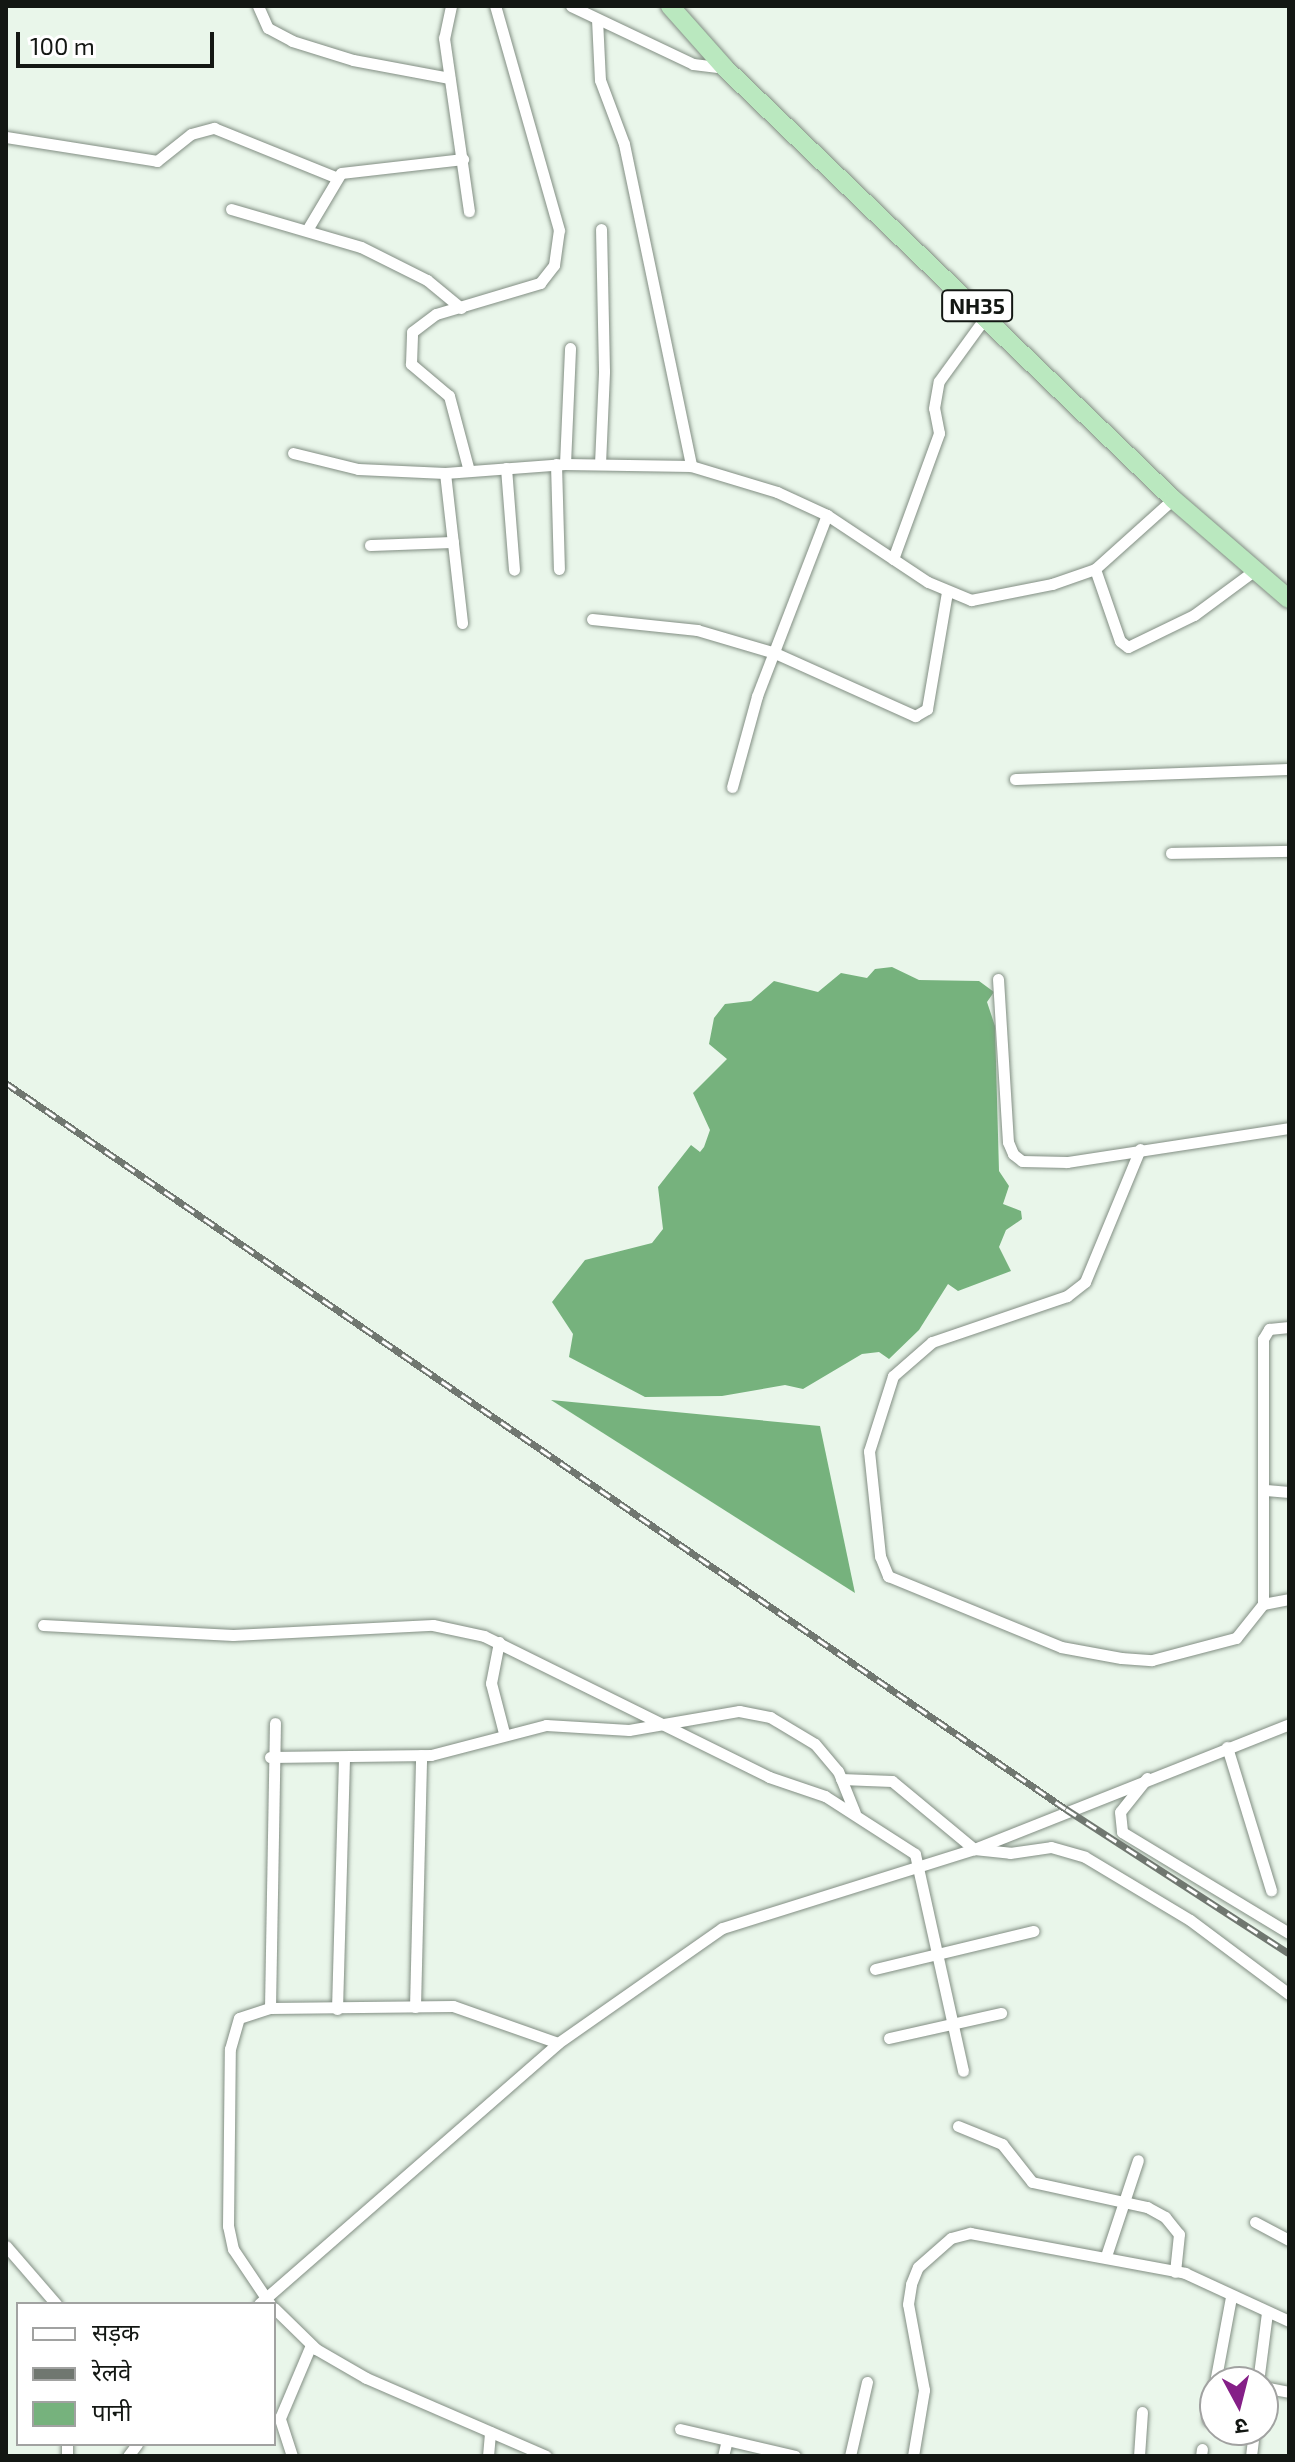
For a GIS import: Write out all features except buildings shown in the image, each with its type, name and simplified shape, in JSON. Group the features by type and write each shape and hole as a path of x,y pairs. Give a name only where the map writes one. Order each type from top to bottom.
{"highway":[{"name":"NH35","path":"670,6 725,68 987,315 1173,499 1289,599"}],"street":[{"path":"258,6 268,28 292,41 353,60 449,78"},
{"path":"451,6 444,38 469,211"},
{"path":"469,471 449,396 415,370 409,350 417,325 540,283 554,265 558,249 554,202 495,6"},
{"path":"571,6 693,64 725,68"},
{"path":"597,19 600,80 624,144 691,466"},
{"path":"6,137 157,161 191,134 214,128 335,177"},
{"path":"307,230 327,202 335,177 347,170 463,159"},
{"path":"231,209 361,247 427,280 461,308"},
{"path":"600,464 604,371 601,229"},
{"path":"893,559 939,433 934,408 939,381 987,315"},
{"path":"559,569 561,464 570,348"},
{"path":"293,453 358,469 445,473 561,464 691,466 777,492 827,515 947,592 983,600 1095,569 1173,499"},
{"path":"506,468 514,570"},
{"path":"445,473 462,623"},
{"path":"732,787 757,696 827,515"},
{"path":"370,545 453,542"},
{"path":"1095,569 1120,641 1128,647 1194,615 1255,570"},
{"path":"592,619 697,630 775,653 922,715 947,592"},
{"path":"1015,779 1289,769"},
{"path":"1171,853 1289,851"},
{"path":"998,979 1013,1154 1041,1164 1289,1128"},
{"path":"1140,1149 1085,1282 1067,1296 932,1342 893,1376 869,1451 883,1569 895,1580 1061,1647 1121,1658 1152,1660 1236,1638 1263,1604 1266,1490 1263,1339 1269,1329 1289,1327"},
{"path":"1266,1490 1289,1492"},
{"path":"1263,1604 1289,1599"},
{"path":"43,1625 233,1635 433,1625 499,1642 671,1725 769,1777 825,1796 906,1847 920,1865 963,2071"},
{"path":"499,1642 491,1683 504,1733"},
{"path":"270,1757 421,1755 456,1751 504,1733 546,1725 629,1730 671,1725 720,1712 770,1717 815,1744 841,1779 856,1814"},
{"path":"270,2008 270,1757 275,1723"},
{"path":"269,2302 558,2043 722,1928 974,1849 1148,1776 1289,1724"},
{"path":"1227,1747 1271,1890"},
{"path":"415,2007 421,1755"},
{"path":"337,2009 344,1757"},
{"path":"1148,1776 1120,1812 1122,1832 1289,1933"},
{"path":"841,1779 892,1781 974,1849 1010,1853 1051,1847 1085,1857 1190,1920 1289,1994"},
{"path":"875,1969 1033,1931"},
{"path":"266,2302 230,2238 228,2140 232,2033 239,2018 270,2008 453,2006 558,2043"},
{"path":"889,2038 1001,2013"},
{"path":"958,2126 1002,2144 1032,2182 1147,2207 1176,2226 1175,2272"},
{"path":"1106,2256 1121,2203 1138,2160"},
{"path":"1255,2222 1289,2240"},
{"path":"913,2456 924,2390 908,2304 918,2267 932,2251 951,2238 970,2233 1106,2256 1175,2272 1289,2321"},
{"path":"6,2246 54,2302"},
{"path":"1218,2366 1231,2297"},
{"path":"276,2312 311,2345 366,2378 546,2456"},
{"path":"1260,2366 1267,2313"},
{"path":"292,2456 280,2418 311,2345"},
{"path":"850,2456 867,2382"},
{"path":"1139,2456 1142,2412"},
{"path":"680,2429 795,2456"},
{"path":"488,2456 490,2432"},
{"path":"723,2456 727,2440"}],"water":[{"path":"892,967 919,980 979,981 994,992 987,1002 995,1026 999,1171 1009,1186 1003,1204 1021,1211 1022,1219 1006,1230 999,1247 1011,1271 958,1291 948,1284 919,1330 889,1359 879,1352 862,1354 803,1389 785,1385 722,1396 645,1397 569,1357 573,1334 552,1302 585,1260 652,1243 663,1229 658,1187 691,1145 700,1152 704,1147 710,1130 693,1093 727,1059 709,1044 714,1018 725,1004 751,1001 774,981 818,992 841,973 867,978 875,969"},
{"path":"551,1400 820,1426 855,1593"}],"railway":[{"path":"6,1083 1066,1809 1289,1953"}]}
